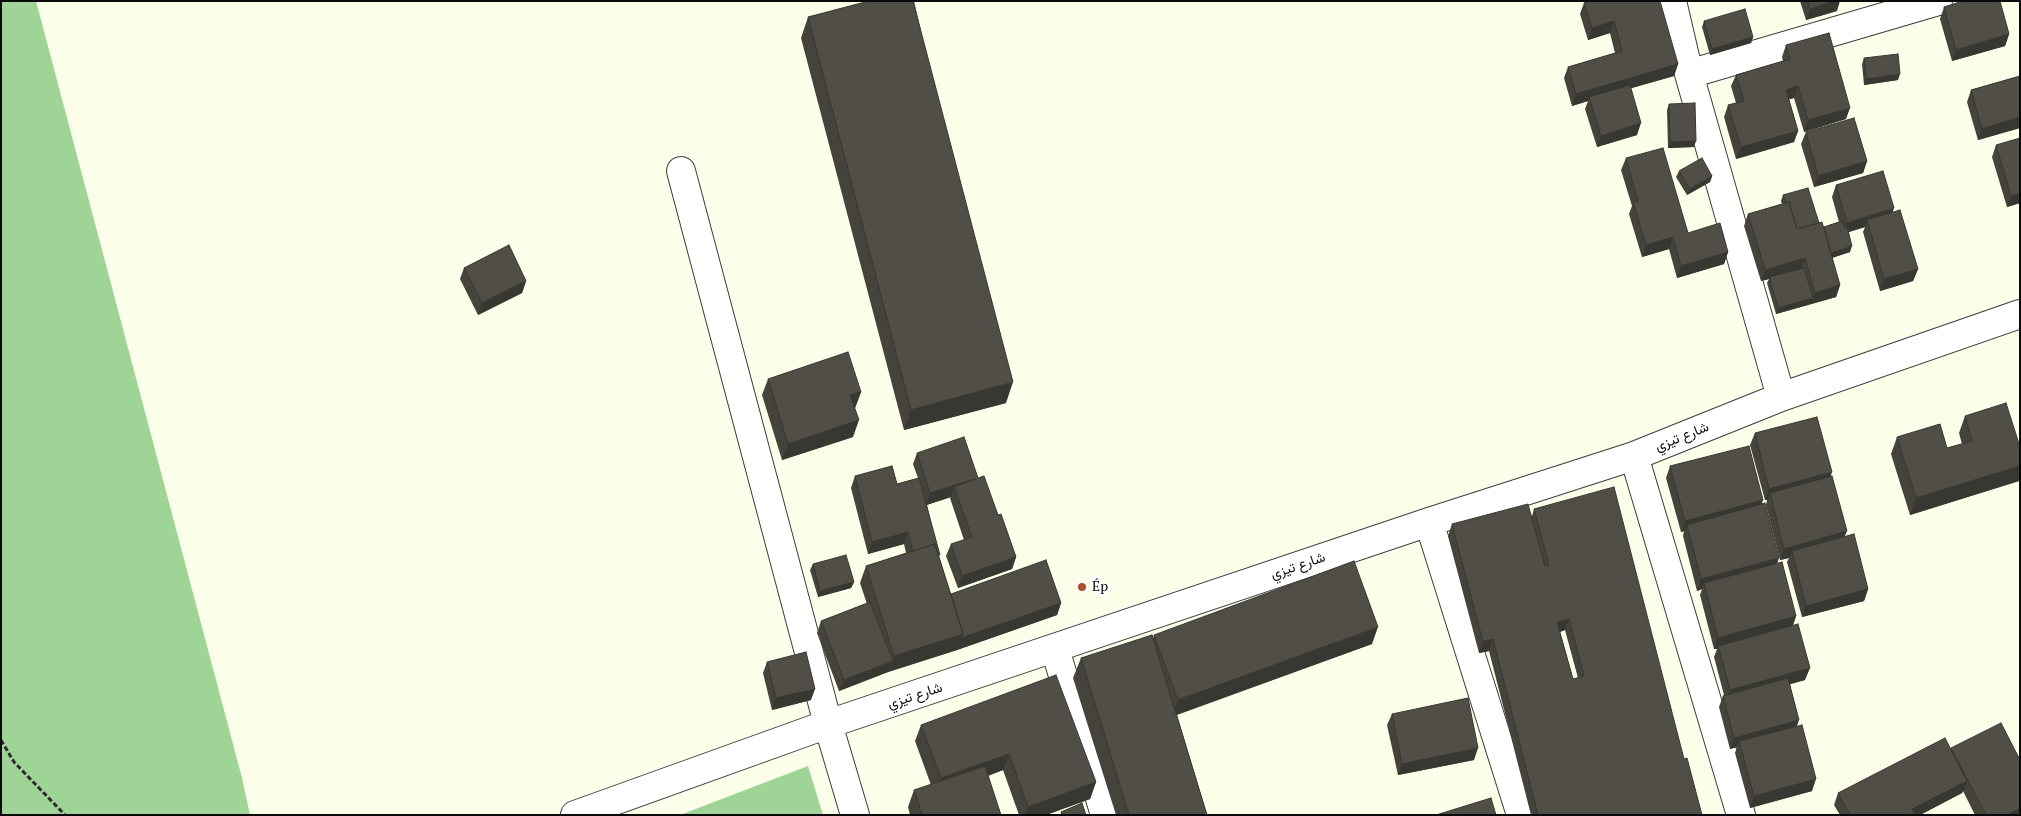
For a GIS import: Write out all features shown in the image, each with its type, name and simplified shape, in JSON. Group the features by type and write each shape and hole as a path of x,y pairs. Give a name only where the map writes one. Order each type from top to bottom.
{"street":[{"path":"1672,1 1689,74 1781,397"},
{"path":"1689,74 1938,1"},
{"path":"681,171 828,724 855,815"},
{"name":"شارع تيزي","path":"575,815 828,724 1428,522 1634,456 1781,397 2020,314"},
{"path":"1634,456 1741,815"},
{"path":"1428,522 1521,815"},
{"path":"1055,649 1105,815"}],"path":[{"path":"1,740 14,762 66,815"}],"green space":[{"path":"1,1 36,1 242,778 250,815 1,815"},
{"path":"808,766 823,815 680,815"}],"building":[{"path":"869,1 913,1 1013,382 911,410 808,17"},
{"path":"1589,1 1660,1 1678,64 1576,94 1568,67 1622,51 1614,21 1592,28 1584,3"},
{"path":"1808,1 1834,1 1810,9"},
{"path":"1963,1 2000,1 2009,34 1956,50 1944,7"},
{"path":"1745,9 1753,37 1712,49 1704,21"},
{"path":"1829,33 1850,108 1808,120 1798,86 1786,90 1798,131 1741,147 1728,105 1744,101 1736,75 1790,59 1786,45"},
{"path":"1898,54 1900,74 1866,79 1864,58"},
{"path":"2020,76 2020,117 1982,129 1971,90"},
{"path":"1630,85 1641,123 1601,136 1589,97"},
{"path":"1695,103 1696,141 1670,142 1669,104"},
{"path":"1854,118 1867,161 1818,176 1806,132"},
{"path":"2020,138 2020,193 2011,196 1996,145"},
{"path":"1663,148 1688,233 1720,223 1728,252 1681,266 1673,237 1646,245 1633,202 1638,201 1626,158"},
{"path":"1702,158 1712,176 1690,189 1679,171"},
{"path":"1883,171 1894,208 1847,223 1836,185"},
{"path":"1808,188 1819,223 1797,229 1789,202 1786,203 1783,195"},
{"path":"1789,202 1797,229 1822,222 1840,285 1815,293 1805,258 1765,270 1748,214"},
{"path":"1900,210 1918,269 1884,279 1867,220"},
{"path":"1842,221 1845,228 1847,227 1852,246 1831,253 1824,227"},
{"path":"509,245 526,281 482,303 464,268"},
{"path":"1804,268 1813,298 1778,308 1769,277"},
{"path":"848,352 861,392 850,395 859,420 788,444 768,379"},
{"path":"2006,403 2020,447 2020,466 1916,498 1897,437 1940,424 1947,448 1972,441 1965,416"},
{"path":"1817,417 1832,472 1769,489 1755,433"},
{"path":"964,437 978,478 984,476 998,515 1001,514 1016,557 962,576 951,544 972,537 954,487 975,479 930,493 917,453"},
{"path":"1749,446 1763,500 1685,521 1670,466"},
{"path":"892,466 897,484 919,478 940,555 938,555 935,544 913,551 908,532 872,542 855,476"},
{"path":"1832,476 1847,531 1784,549 1770,493"},
{"path":"1614,487 1684,759 1687,758 1702,815 1538,815 1493,639 1483,642 1452,524 1528,504 1545,566 1549,565 1534,509","holes":["1569,619 1584,676 1573,679 1557,622"]},
{"path":"1765,503 1779,558 1701,579 1687,525"},
{"path":"1854,534 1868,589 1806,606 1792,551"},
{"path":"935,544 963,634 894,656 866,566"},
{"path":"846,555 854,582 820,591 813,564"},
{"path":"1046,560 1061,603 961,638 963,634 951,594"},
{"path":"1354,561 1378,627 1178,700 1154,635"},
{"path":"1782,562 1796,616 1718,638 1704,583"},
{"path":"870,602 893,661 844,680 821,621"},
{"path":"1798,624 1810,668 1730,690 1718,646"},
{"path":"1152,635 1207,815 1129,815 1081,658"},
{"path":"806,652 815,689 776,698 767,662"},
{"path":"1056,675 1096,782 1028,807 1009,754 941,778 921,725"},
{"path":"1788,678 1799,720 1734,738 1723,696"},
{"path":"1468,698 1478,748 1402,764 1392,714"},
{"path":"2001,723 2020,760 2020,808 2007,815 1986,815 1951,748"},
{"path":"1802,725 1816,779 1754,796 1739,741"},
{"path":"1945,738 1967,781 1912,809 1915,815 1850,815 1838,793"},
{"path":"985,766 1001,815 922,815 914,790"},
{"path":"1491,798 1496,815 1436,815"},
{"path":"1082,803 1086,815 1062,815 1061,812"}],"place":[{"name":"Ép","path":"1082,587"}]}
